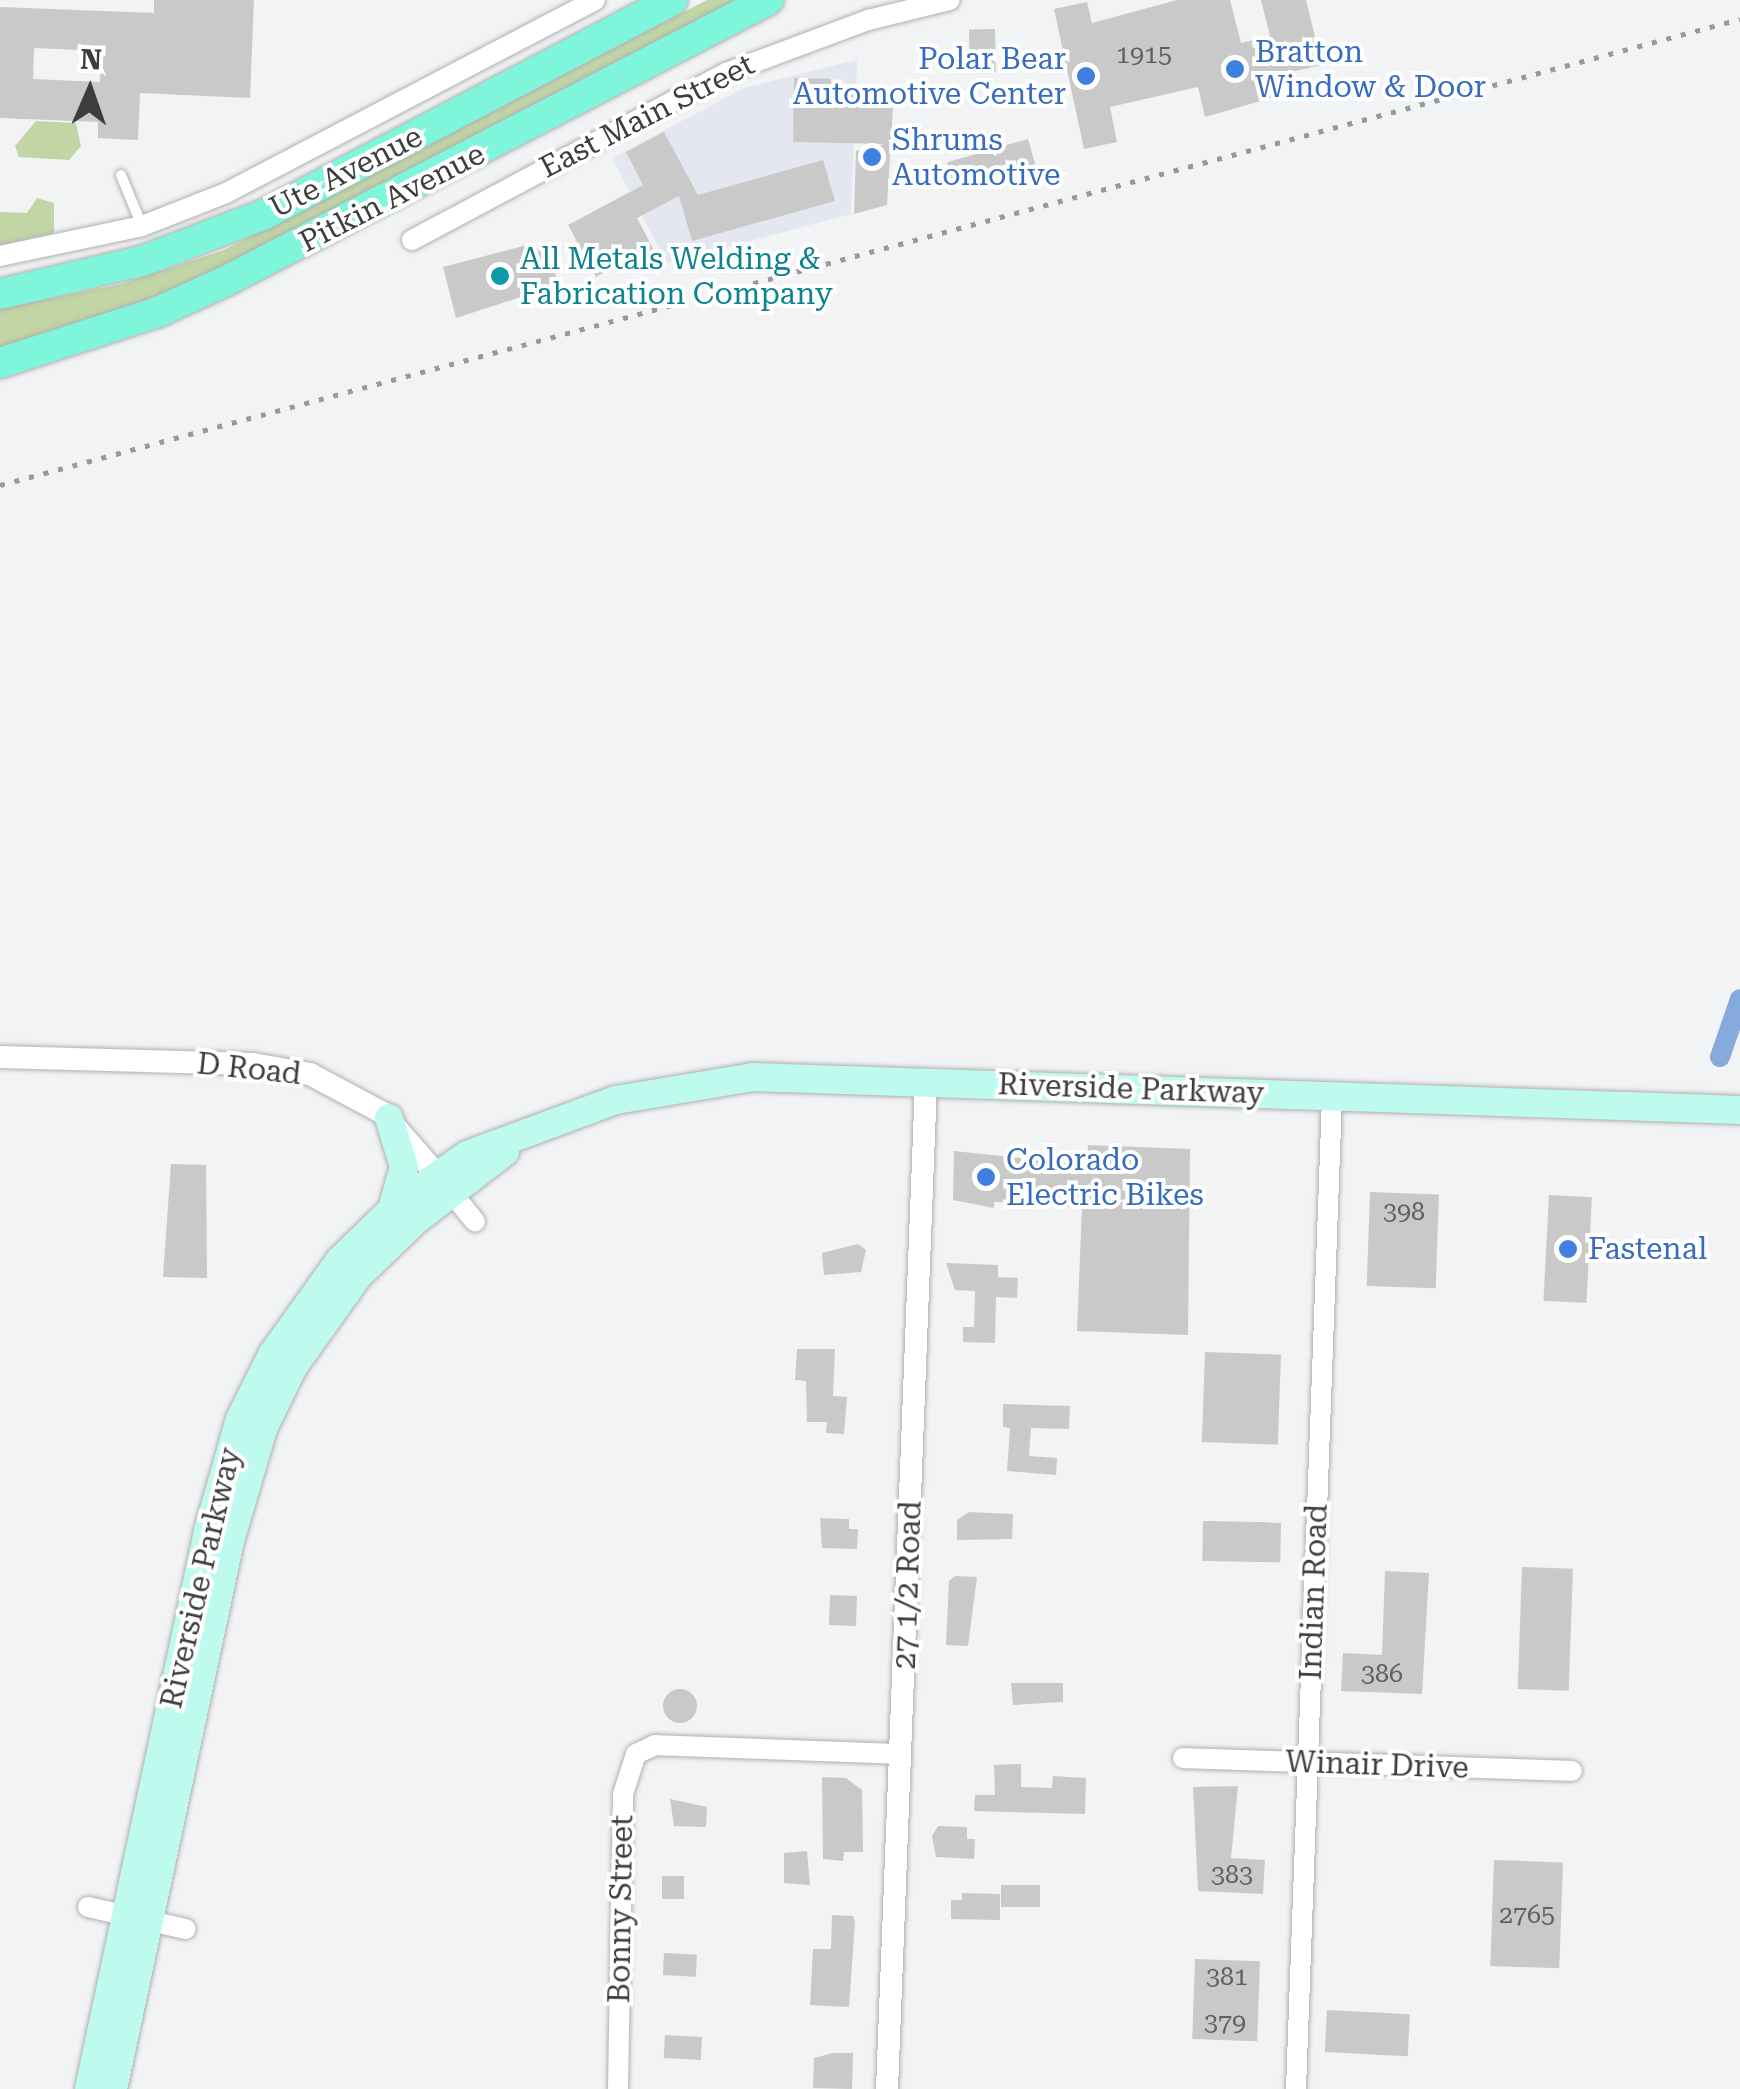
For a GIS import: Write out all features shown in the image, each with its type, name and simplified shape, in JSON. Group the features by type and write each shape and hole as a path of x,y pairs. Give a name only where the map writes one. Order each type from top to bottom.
{"main road":[{"name":"Ute Avenue","path":"0,294 142,262 265,214 672,0"},
{"name":"Pitkin Avenue","path":"0,363 158,312 259,266 768,0"},
{"name":"Riverside Parkway","path":"113,2089 138,1918 212,1515 240,1419 316,1290 392,1209 530,1132 616,1100 707,1081 926,1082 1740,1110"},
{"path":"389,1118 404,1167 392,1209"},
{"name":"Riverside Parkway","path":"88,2089 138,1918 230,1541 262,1429 334,1305 445,1182"}],"street":[{"path":"0,256 142,226 283,166 595,0"},
{"name":"East Main Street","path":"412,240 726,74 868,20 950,0"},
{"name":"D Road","path":"0,1058 283,1068 336,1083 389,1118 445,1182"},
{"name":"27 1/2 Road","path":"888,2089 926,1082"},
{"name":"Indian Road","path":"1296,2089 1332,1096"},
{"path":"445,1182 475,1222"},
{"name":"Bonny Street","path":"618,2089 622,1794 636,1754 655,1745 901,1754"},
{"name":"Winair Drive","path":"1183,1758 1572,1771"},
{"path":"88,1907 186,1929"}],"lane":[{"path":"121,175 142,226"}],"shaded area":[{"path":"857,60 851,214 667,263 612,158 744,88"}],"green space":[{"path":"707,0 740,0 285,241 154,298 0,348 0,309 121,284 224,250"},
{"path":"36,121 76,123 81,146 69,160 19,157 15,146"},
{"path":"37,198 54,203 54,233 0,245 0,212 27,213"}],"building":[{"path":"154,0 254,0 250,98 140,93 138,140 98,138 98,122 0,118 0,7 154,13","holes":["34,48 101,51 100,82 33,79"]},
{"path":"1177,0 1230,0 1241,43 1270,36 1261,0 1306,0 1322,65 1278,75 1282,95 1205,117 1198,87 1110,107 1117,142 1084,149 1054,9 1087,2 1092,23"},
{"path":"969,29 995,29 996,72 970,72"},
{"path":"794,78 837,79 837,91 894,90 887,205 854,214 856,151 884,144 793,142"},
{"path":"664,132 698,195 823,160 835,201 692,241 679,196 637,218 658,258 639,268 633,257 596,277 568,225 643,185 626,152"},
{"path":"1028,139 1035,164 954,187 947,162"},
{"name":"All Metals Welding & Fabrication Company","path":"527,245 528,251 548,246 558,285 456,318 443,267"},
{"path":"1088,1145 1190,1149 1188,1335 1077,1331 1082,1207 1047,1206 1047,1189 1018,1188 1018,1202 994,1202 994,1208 953,1200 954,1151 1087,1165"},
{"path":"171,1164 206,1165 207,1278 163,1277"},
{"path":"1370,1192 1439,1194 1436,1288 1367,1286"},
{"name":"Fastenal","path":"1549,1195 1592,1197 1586,1303 1543,1301"},
{"path":"858,1244 866,1250 861,1272 824,1275 822,1253"},
{"path":"946,1263 998,1265 998,1277 1018,1278 1017,1298 996,1297 995,1343 963,1342 963,1327 974,1327 975,1291 955,1290"},
{"path":"797,1349 835,1349 833,1396 847,1397 844,1434 826,1433 827,1422 807,1422 806,1381 795,1380"},
{"path":"1205,1352 1281,1355 1278,1445 1202,1442"},
{"path":"1003,1404 1070,1406 1069,1429 1031,1428 1029,1456 1057,1458 1056,1475 1007,1471 1010,1428 1003,1427"},
{"path":"969,1512 1013,1514 1012,1539 957,1540 957,1520"},
{"path":"820,1518 849,1519 849,1529 858,1529 857,1549 822,1548"},
{"path":"1203,1521 1281,1522 1280,1562 1202,1561"},
{"path":"1522,1567 1573,1569 1569,1691 1518,1689"},
{"path":"1385,1571 1429,1573 1422,1694 1341,1691 1343,1653 1382,1655"},
{"path":"955,1576 977,1577 968,1646 946,1645 949,1581"},
{"path":"830,1595 857,1596 856,1626 829,1625"},
{"path":"1011,1683 1063,1683 1063,1702 1013,1705"},
{"path":"680,1689 692,1694 697,1706 692,1718 680,1723 668,1718 663,1706 668,1694"},
{"path":"1021,1764 1021,1787 1052,1788 1053,1776 1086,1778 1085,1814 974,1811 975,1795 995,1795 994,1765"},
{"path":"822,1777 846,1778 862,1790 863,1852 844,1852 843,1861 823,1859"},
{"path":"1238,1786 1231,1858 1265,1860 1263,1894 1198,1891 1193,1787"},
{"path":"670,1799 707,1807 706,1827 674,1826"},
{"path":"938,1826 967,1827 967,1839 975,1839 974,1859 936,1857 932,1836"},
{"path":"807,1851 810,1885 784,1883 784,1853"},
{"path":"1494,1860 1563,1862 1559,1968 1490,1966"},
{"path":"662,1876 684,1876 684,1899 662,1899"},
{"path":"1001,1885 1040,1885 1040,1907 1001,1907"},
{"path":"962,1893 1000,1894 1000,1920 951,1919 951,1900 962,1900"},
{"path":"832,1915 853,1916 855,1922 849,2007 810,2005 813,1949 831,1949"},
{"path":"664,1953 697,1955 696,1977 663,1975"},
{"path":"1195,1959 1260,1961 1257,2041 1192,2039"},
{"path":"1327,2010 1410,2014 1408,2056 1325,2052"},
{"path":"665,2035 702,2037 701,2060 664,2058"},
{"path":"853,2053 852,2089 813,2088 814,2058"}],"waterway":[{"path":"1720,1057 1740,999"}],"railway":[{"path":"0,485 1740,19"}],"place":[{"name":"Bratton Window & Door","path":"1235,69"},
{"name":"Polar Bear Automotive Center","path":"1086,76"},
{"name":"Shrums Automotive","path":"872,157"},
{"name":"All Metals Welding & Fabrication Company","path":"500,276"},
{"name":"Colorado Electric Bikes","path":"986,1177"},
{"name":"Fastenal","path":"1568,1249"}]}
